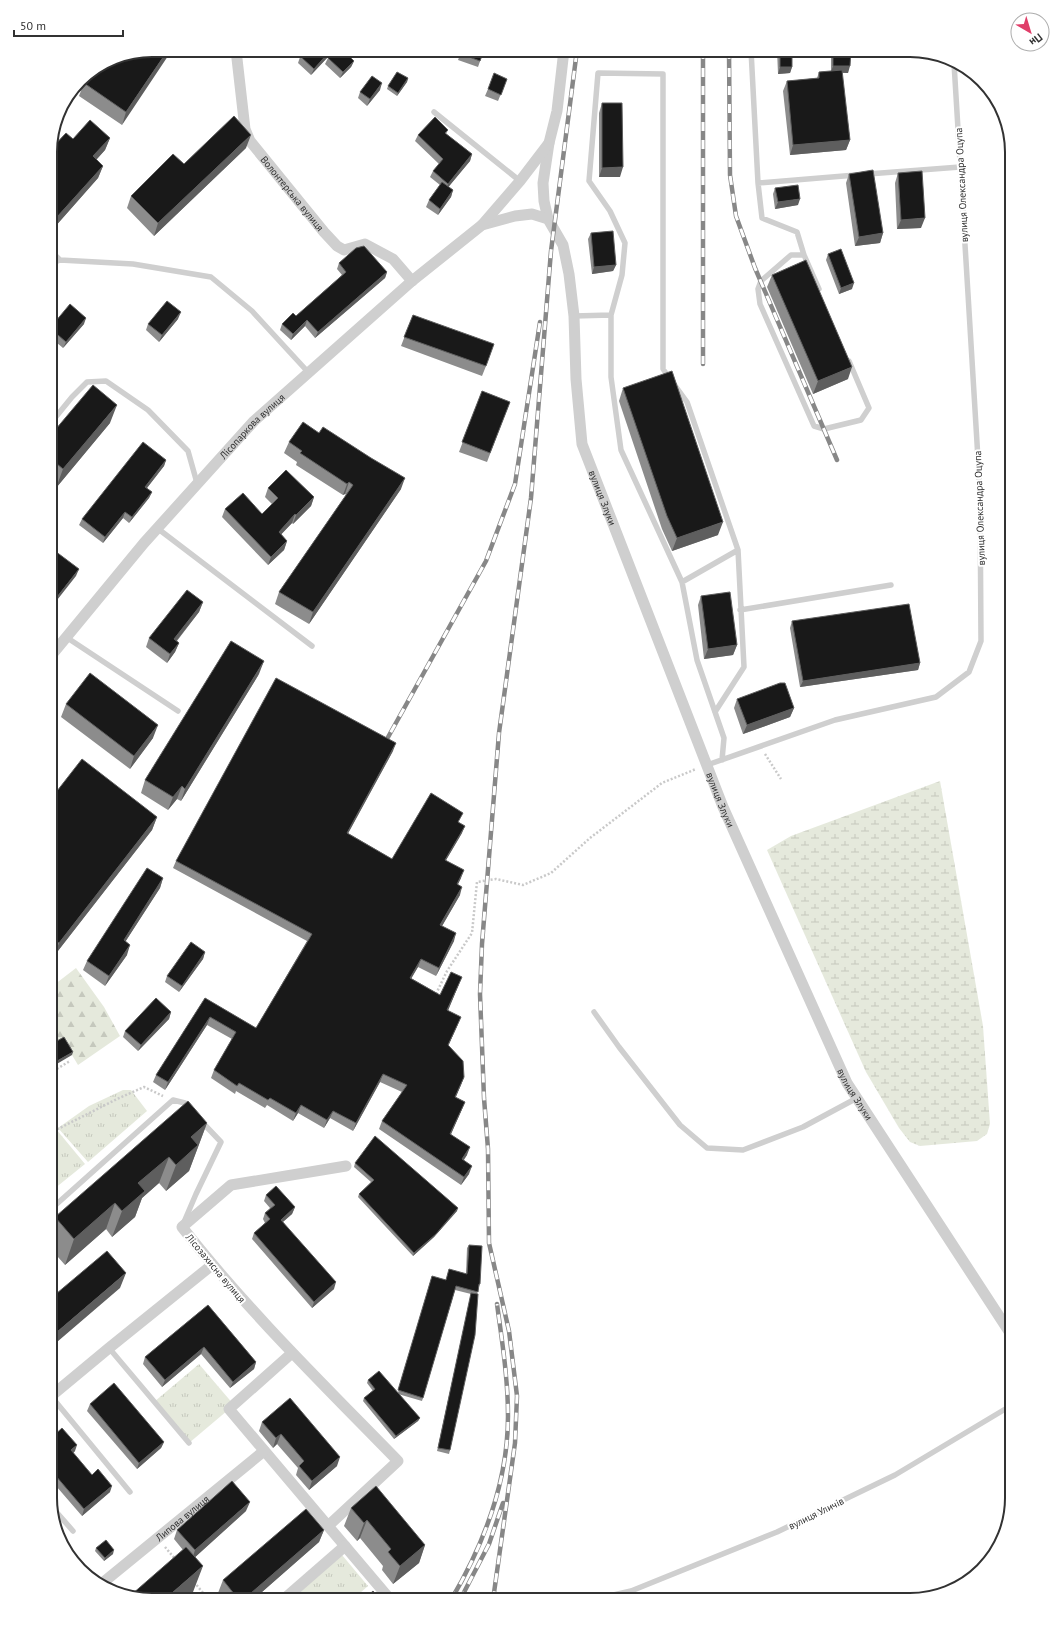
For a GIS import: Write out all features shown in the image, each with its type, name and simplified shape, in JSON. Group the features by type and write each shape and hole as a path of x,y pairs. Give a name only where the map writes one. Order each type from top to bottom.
{"street":[{"name":"Волонтерська вулиця","path":"237,57 244,129 250,141 337,246 344,250 365,244 393,259 412,281"},
{"path":"520,181 549,142 557,111 563,57"},
{"name":"вулиця Злуки","path":"549,142 543,183 544,201 548,219 563,245 568,274 574,316 576,379 582,444 726,814 847,1083 1005,1325"},
{"name":"Лісопаркова вулиця","path":"57,648 157,528 254,421 412,281 482,225 520,181"},
{"name":"Лісопаркова вулиця","path":"482,225 515,216 532,214 548,219"},
{"name":"Лісозахисна вулиця","path":"328,1526 398,1461 292,1353 212,1265 182,1227 231,1185 346,1166"},
{"path":"57,1391 212,1265"},
{"path":"292,1353 229,1410 385,1593"},
{"name":"Липова вулиця","path":"105,1581 264,1451"},
{"path":"291,1593 346,1546"}],"lane":[{"path":"751,57 758,183 762,218 797,232 804,254 823,298"},
{"name":"вулиця Олександра Оцупа","path":"707,765 835,720 936,697 969,672 981,641 980,492 954,68"},
{"path":"715,712 744,667 738,550 687,402 663,369 663,74 598,73 589,181 610,211 625,243 622,275 611,314 611,377 621,450 682,582 697,660 715,712 724,738 722,760"},
{"path":"434,112 520,181"},
{"path":"758,183 960,167"},
{"path":"804,254 790,255 760,281 758,289 760,304 814,426 824,429 861,420 868,408 847,357"},
{"path":"57,257 60,260"},
{"path":"57,261 60,260 133,264 211,277 252,311 308,372"},
{"path":"574,316 611,314"},
{"path":"57,416 87,382 106,381 148,410 188,451 197,483"},
{"path":"157,528 312,646"},
{"path":"682,582 738,550"},
{"path":"740,610 891,585"},
{"path":"66,637 178,711"},
{"path":"594,1012 619,1047 680,1125 707,1148 743,1150 802,1127 857,1098"},
{"path":"57,1204 173,1100 185,1103 221,1142 182,1227"},
{"path":"109,1348 189,1443"},
{"path":"57,1403 130,1492"},
{"name":"вулиця Уличів","path":"622,1593 631,1591 777,1532 895,1474 1005,1409"},
{"path":"59,1515 73,1531"}],"path":[{"path":"760,746 781,779"},
{"path":"434,999 447,971 472,933 477,882 496,879 523,885 551,873 590,838 662,783 686,773"},
{"path":"57,1069 70,1061"},
{"path":"57,1129 144,1087 173,1100"},
{"path":"157,1538 181,1566"},
{"path":"190,1577 203,1593"}],"green space":[{"path":"940,781 983,1026 990,1124 987,1134 977,1141 920,1146 910,1142 899,1128 866,1072 767,850 791,836"},
{"path":"76,968 104,1007 120,1036 78,1065 72,1055 57,1050 57,983"},
{"path":"123,1090 131,1090 147,1111 88,1162 58,1128 89,1106"},
{"path":"57,1130 85,1164 57,1187"},
{"path":"199,1364 234,1405 189,1443 154,1402"},
{"path":"72,1549 89,1569 81,1561"},
{"path":"342,1555 368,1586 360,1593 297,1593"}],"building":[{"path":"146,57 163,57 126,112 86,84 104,70 127,60"},
{"path":"301,57 325,57 314,69"},
{"path":"350,57 354,61 343,72 328,58"},
{"path":"469,57 481,57 480,61"},
{"path":"780,57 792,57 792,67 780,67"},
{"path":"833,57 851,57 850,66 833,66"},
{"path":"842,70 850,140 793,145 787,81 819,78 819,72"},
{"path":"397,72 408,78 398,93 388,86"},
{"path":"494,73 507,79 501,95 488,89"},
{"path":"372,76 382,83 370,99 360,92"},
{"path":"602,103 622,103 623,167 602,168"},
{"path":"234,116 251,135 158,223 131,196 173,154 184,164"},
{"path":"435,117 448,130 445,133 472,154 448,184 433,171 443,159 418,135"},
{"path":"90,120 110,138 93,156 103,166 57,217 58,142 66,133 73,139"},
{"path":"873,170 883,233 859,237 849,174"},
{"path":"922,171 925,218 901,220 898,173"},
{"path":"442,182 453,190 440,209 429,200"},
{"path":"798,185 800,199 778,202 775,188"},
{"path":"613,231 616,265 594,267 591,233"},
{"path":"364,246 387,272 318,332 307,320 293,334 282,324 293,313 296,316 346,272 339,263 356,248"},
{"path":"841,249 854,283 841,288 828,254"},
{"path":"806,260 852,367 818,381 772,275"},
{"path":"167,301 181,312 162,335 148,324"},
{"path":"70,304 86,318 66,342 57,334 57,320"},
{"path":"413,315 494,344 486,366 404,337"},
{"path":"672,371 723,522 677,538 667,516 623,388"},
{"path":"93,385 117,405 63,469 57,464 57,428"},
{"path":"482,391 510,402 490,453 462,442"},
{"path":"303,422 319,433 323,427 405,478 313,612 279,592 353,485 349,482 347,484 300,453 302,451 289,442"},
{"path":"143,442 166,460 145,487 152,492 132,517 125,512 105,537 82,519"},
{"path":"286,470 314,497 296,515 295,514 279,532 287,541 271,557 225,509 243,493 262,514 278,498 268,488"},
{"path":"57,552 79,569 57,597"},
{"path":"187,590 203,602 174,639 179,643 170,654 149,638"},
{"path":"730,592 737,645 708,649 701,596"},
{"path":"909,604 920,663 803,681 792,621"},
{"path":"231,641 264,661 185,789 182,786 173,797 145,780"},
{"path":"90,673 158,725 134,756 66,704"},
{"path":"276,678 396,743 347,833 392,859 431,793 463,813 458,822 465,826 445,860 464,870 457,884 462,887 440,925 456,933 439,968 421,959 410,978 440,995 451,972 462,977 447,1010 461,1017 448,1045 463,1061 464,1077 455,1097 465,1102 450,1134 470,1147 462,1159 472,1166 464,1177 382,1121 407,1085 383,1074 356,1123 333,1111 327,1120 301,1105 296,1113 270,1098 268,1100 239,1083 237,1086 214,1070 236,1032 210,1017 168,1082 156,1075 205,998 256,1028 312,934 176,861"},
{"path":"780,683 785,683 794,708 747,725 737,699"},
{"path":"82,759 157,817 59,943 57,941 57,791"},
{"path":"147,868 163,878 124,940 130,945 109,976 87,961"},
{"path":"191,942 205,952 182,986 167,976"},
{"path":"156,998 171,1012 141,1045 125,1031"},
{"path":"64,1037 73,1052 57,1061 57,1041"},
{"path":"188,1101 207,1123 191,1137 198,1145 176,1165 169,1157 138,1183 145,1191 122,1211 115,1203 74,1239 57,1219 57,1215"},
{"path":"375,1136 458,1208 436,1234 414,1253 359,1194 374,1180 355,1163"},
{"path":"276,1186 295,1207 281,1220 336,1282 314,1302 254,1233 270,1219 265,1213 275,1205 266,1195"},
{"path":"469,1245 482,1246 480,1284 478,1292 456,1286 423,1398 398,1390 432,1276 446,1280 449,1269 467,1274"},
{"path":"107,1251 126,1273 57,1332 57,1293"},
{"path":"471,1293 478,1294 475,1335 450,1450 438,1448"},
{"path":"208,1305 256,1362 233,1382 204,1347 165,1380 145,1357"},
{"path":"379,1371 420,1418 396,1436 364,1398 375,1389 368,1380"},
{"path":"114,1383 164,1442 139,1463 90,1404"},
{"path":"290,1398 340,1457 312,1481 299,1466 304,1461 281,1434 276,1438 262,1422"},
{"path":"62,1428 77,1445 71,1450 92,1475 98,1469 112,1486 84,1509 57,1477 57,1433"},
{"path":"232,1481 250,1502 195,1550 177,1530"},
{"path":"376,1486 425,1545 400,1566 388,1552 391,1549 367,1520 364,1523 351,1508"},
{"path":"306,1509 324,1530 251,1593 233,1593 223,1580"},
{"path":"106,1540 114,1550 105,1558 96,1548"},
{"path":"186,1547 203,1566 172,1593 135,1591"}],"railway":[{"path":"494,1593 515,1443 517,1396 509,1331 489,1243 488,1149 484,1098 480,994 482,944 499,733 531,498 551,251 576,57"},
{"path":"703,57 703,364"},
{"path":"729,57 730,175 736,216 755,268 837,460"},
{"path":"382,748 486,561 515,484 540,322"},
{"path":"455,1593 484,1535 499,1488 504,1465 507,1441 508,1402 497,1304"},
{"path":"464,1593 489,1544 503,1503"}]}
